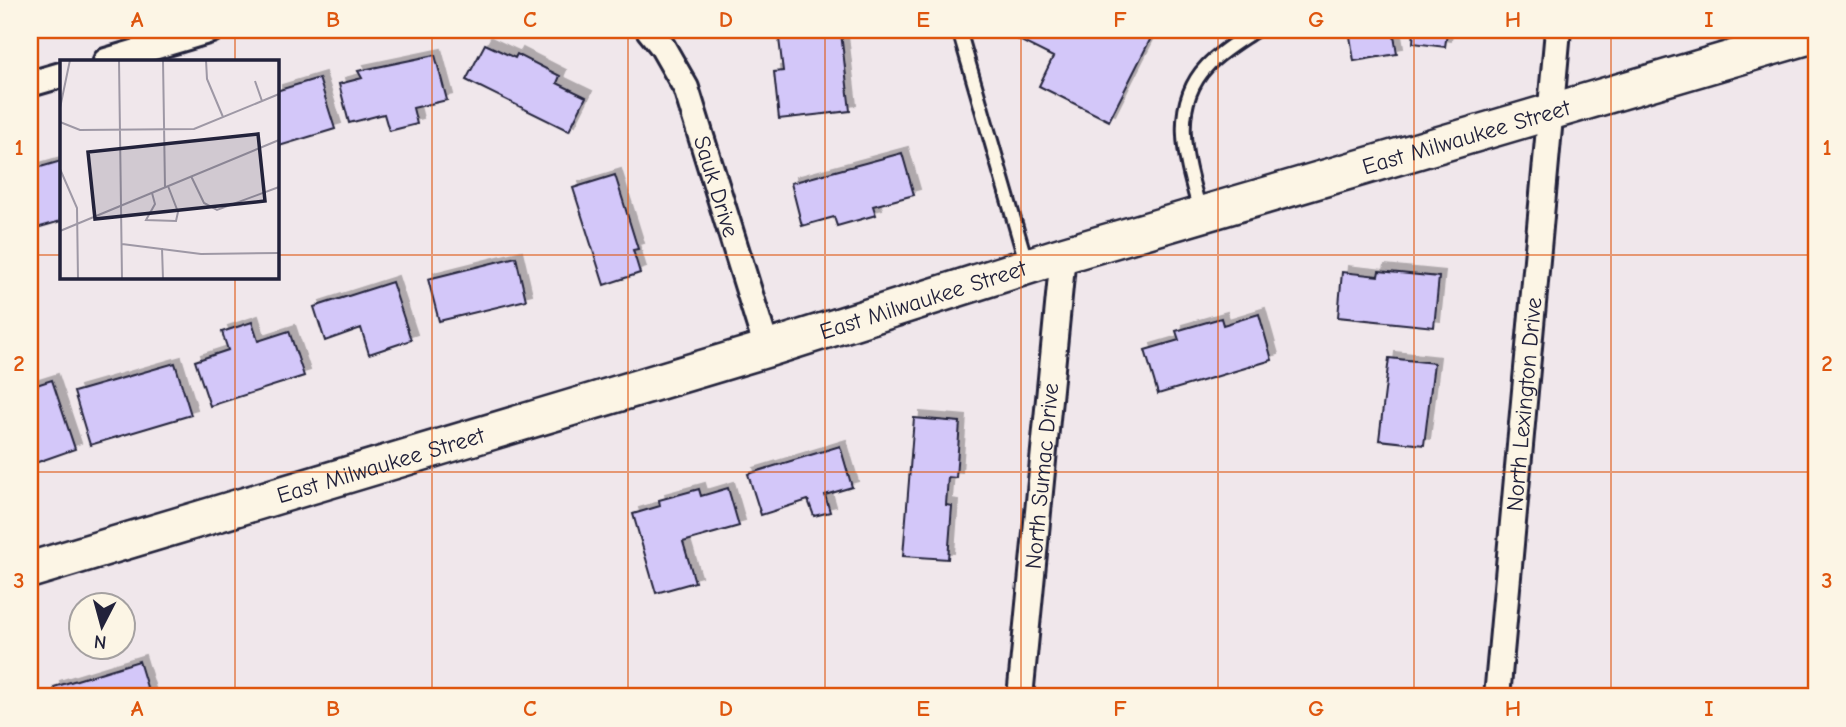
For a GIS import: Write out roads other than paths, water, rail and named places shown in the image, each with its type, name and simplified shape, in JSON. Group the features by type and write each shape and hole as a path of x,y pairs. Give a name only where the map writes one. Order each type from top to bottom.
{"main road":[{"name":"East Milwaukee Street","path":"30,570 767,349 1063,255 1816,34"}],"street":[{"path":"109,60 211,30"},
{"name":"Sauk Drive","path":"649,30 662,46 685,88 767,349"},
{"name":"North Lexington Drive","path":"1497,697 1559,30"},
{"path":"30,84 60,75"},
{"name":"North Sumac Drive","path":"1020,697 1063,255"}],"lane":[{"path":"959,30 1027,267"},
{"path":"1201,215 1185,157 1183,132 1188,94 1206,66 1255,30"}]}
